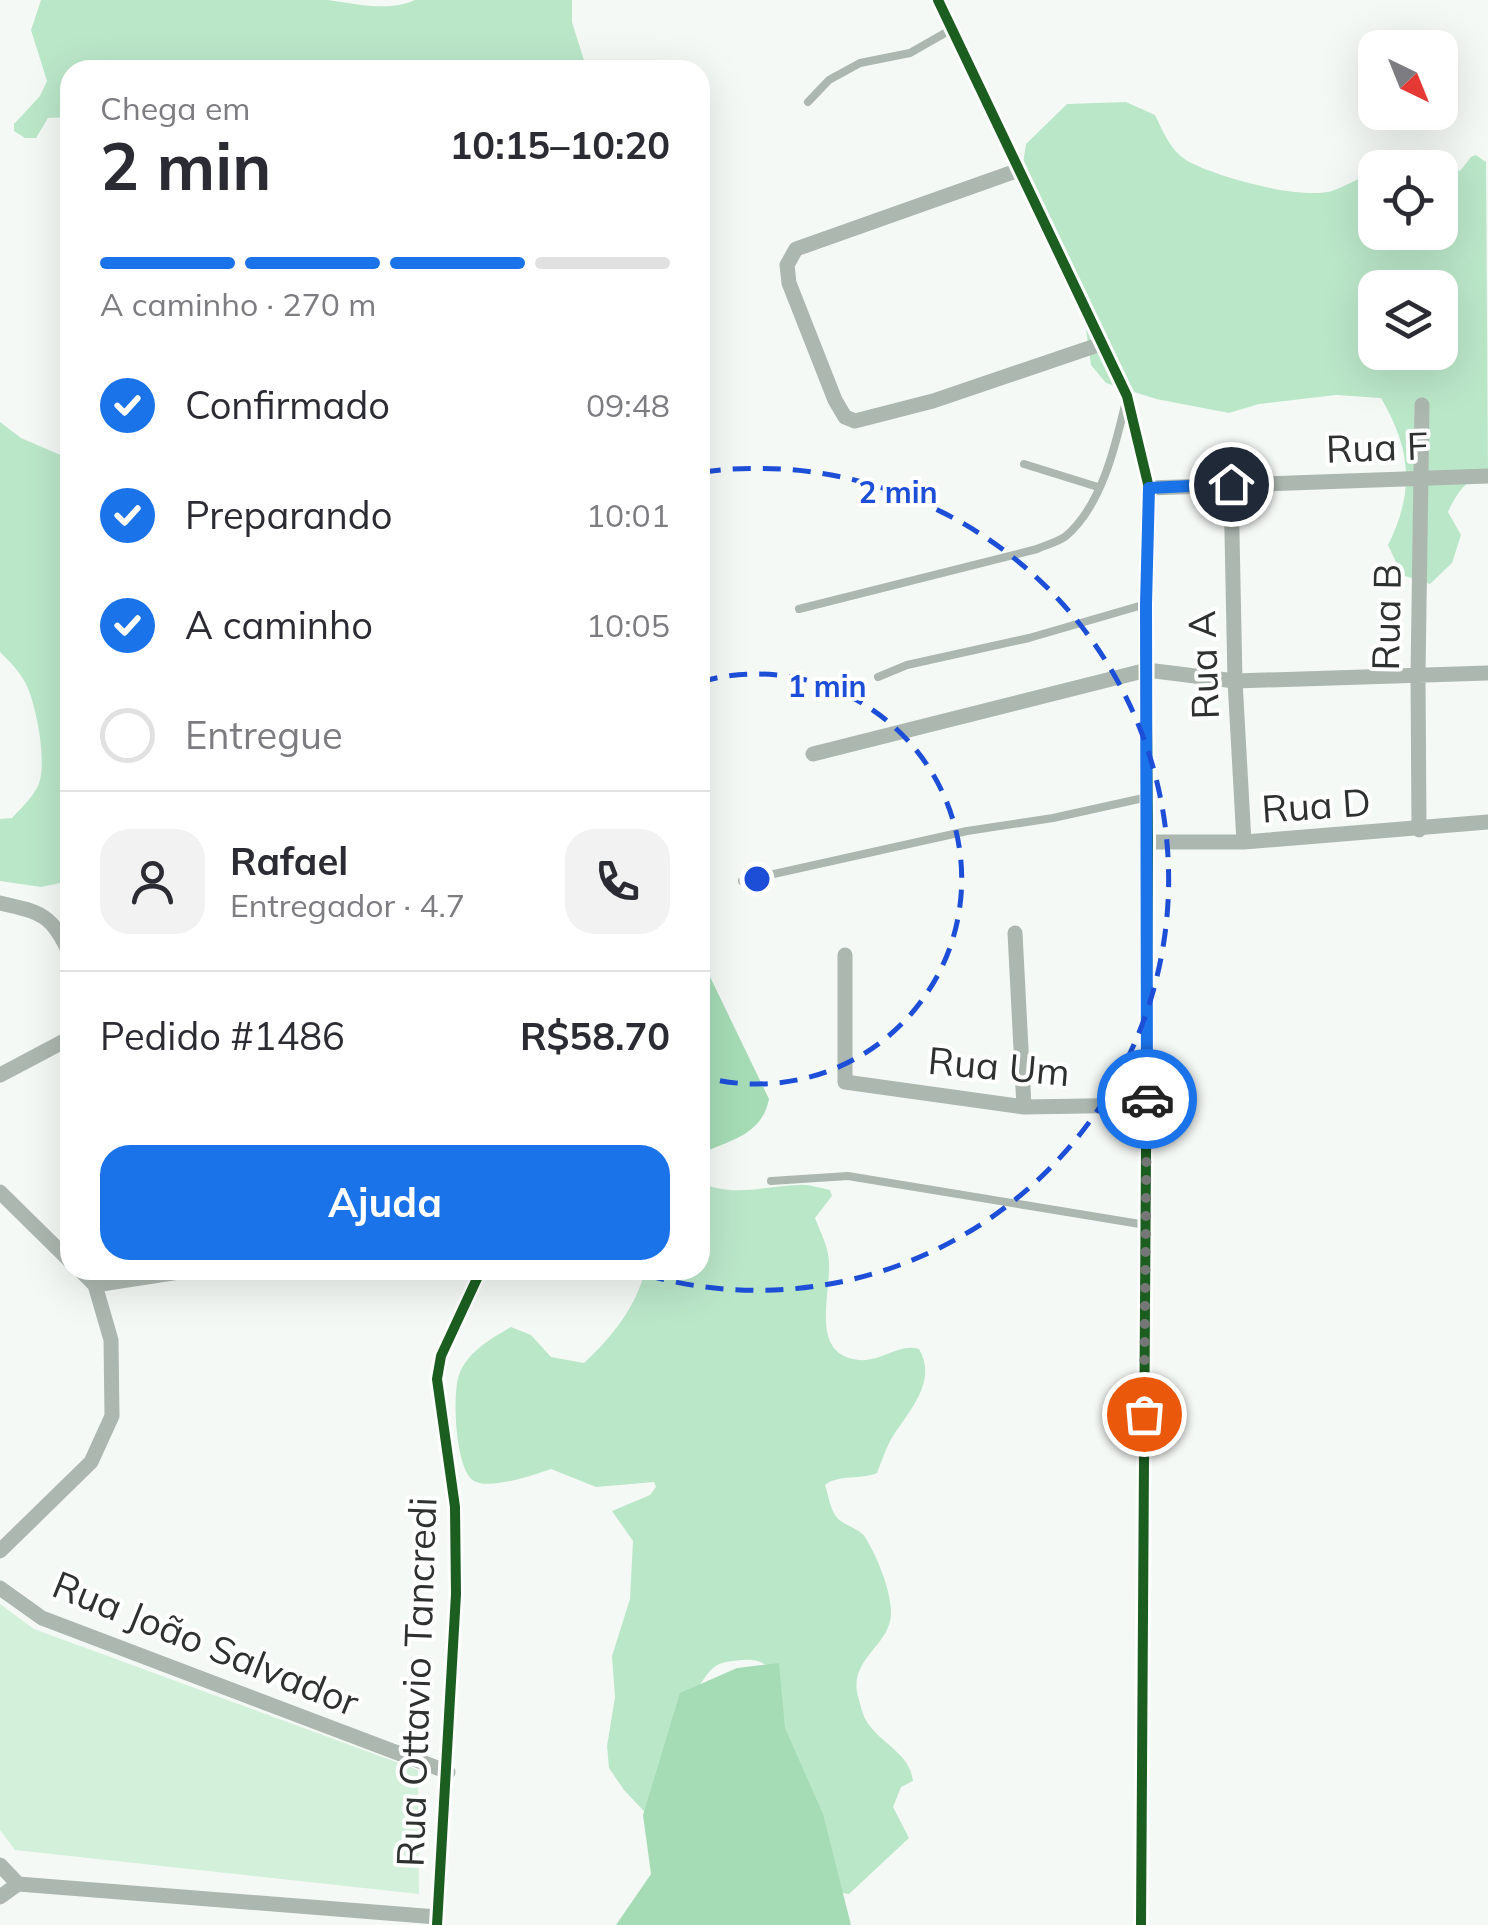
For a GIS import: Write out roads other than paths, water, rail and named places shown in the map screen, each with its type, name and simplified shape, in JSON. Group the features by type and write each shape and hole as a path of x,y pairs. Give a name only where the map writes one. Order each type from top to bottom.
{"street":[{"path":"938,0 1127,396 1149,488 1141,1925"},
{"path":"1019,170 796,249 787,266 789,283 835,400 844,417 855,422 934,401 1101,344"},
{"name":"Rua B","path":"1419,830 1422,405"},
{"name":"Rua F","path":"1149,488 1488,476"},
{"name":"Rua A","path":"1231,484 1235,681 1244,842"},
{"path":"813,754 1147,670 1235,681 1488,673"},
{"name":"Rua D","path":"1148,842 1244,842 1488,822"},
{"path":"0,902 32,910 51,920 60,937"},
{"path":"1014,933 1024,1107"},
{"name":"Rua Um","path":"845,955 845,1082 1024,1107 1147,1105"},
{"path":"0,1074 60,1043"},
{"path":"0,1192 60,1251"},
{"path":"0,1551 90,1462 112,1416 111,1340 95,1285 90,1280"},
{"path":"95,1285 127,1280"},
{"name":"Rua Ottavio Tancredi","path":"437,1921 456,1594 455,1508 437,1379 441,1356 476,1280"},
{"name":"Rua João Salvador","path":"0,1588 42,1618 448,1772"},
{"path":"0,1864 18,1884"},
{"path":"0,1897 18,1884 437,1921"}],"lane":[{"path":"808,102 829,80 860,64 910,53 952,29"},
{"path":"799,609 1064,538 1083,517 1098,487 1116,444 1127,396"},
{"path":"1024,464 1098,487"},
{"path":"878,677 908,665 1029,638 1146,604"},
{"path":"742,881 1148,797"},
{"path":"771,1181 848,1176 1146,1225"}]}
